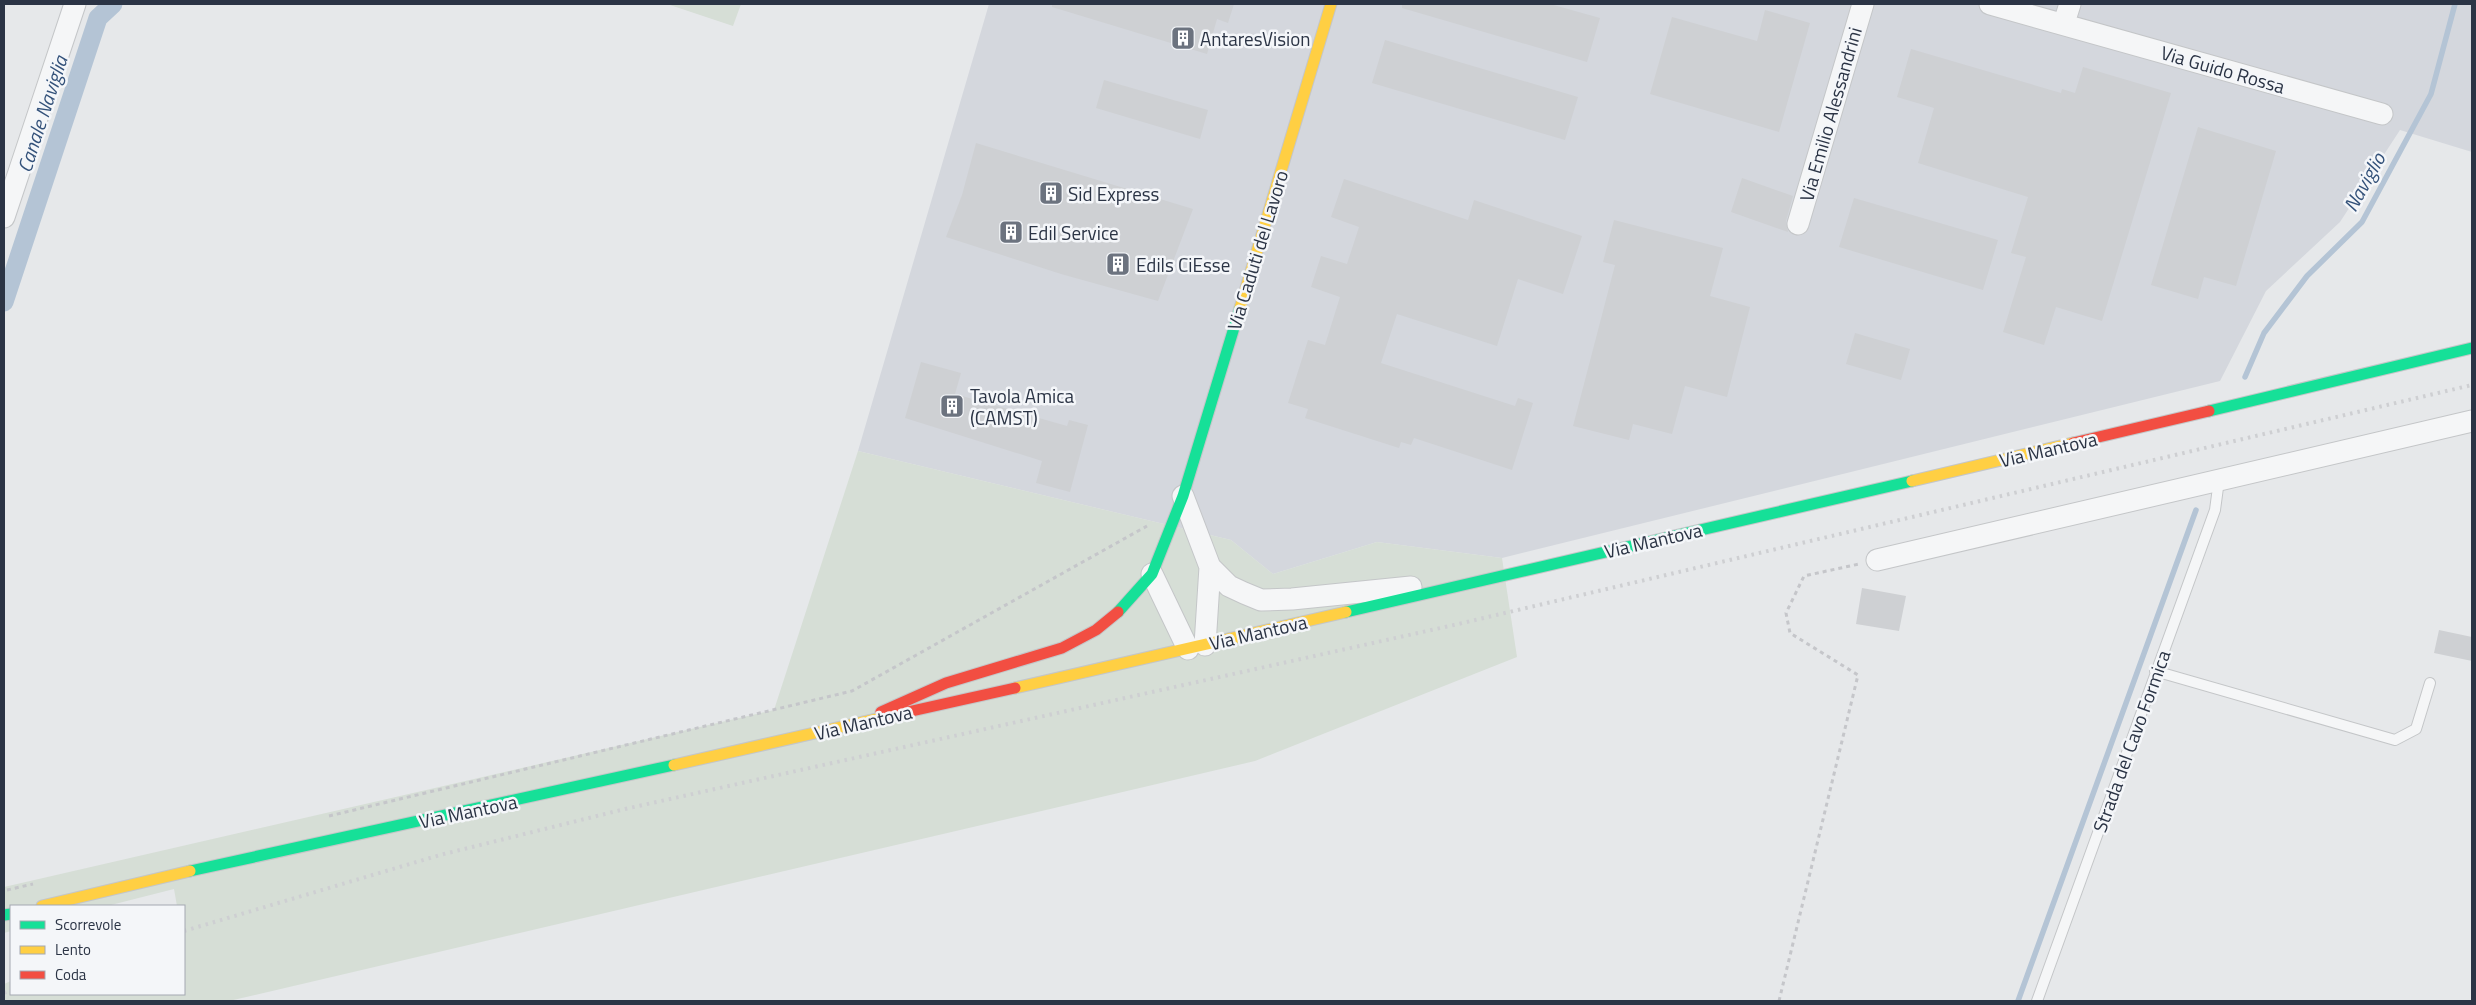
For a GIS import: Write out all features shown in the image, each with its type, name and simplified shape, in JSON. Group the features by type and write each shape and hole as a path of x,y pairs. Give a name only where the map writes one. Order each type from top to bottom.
{"main road":[{"name":"Via Caduti del Lavoro","path":"852,724 946,682 1062,648 1096,630 1123,608 1152,574 1180,502 1331,4"},
{"name":"Via Mantova","path":"46,905 1196,647 2020,456 2472,348"}],"street":[{"path":"4,217 9,183 75,4"},
{"name":"Via Emilio Alessandrini","path":"1798,224 1863,4"},
{"name":"Via Guido Rossa","path":"1990,4 2067,13 2382,114"},
{"path":"1877,560 2472,421"},
{"path":"1180,502 1210,567 1229,586 1261,600 1292,599 1483,579"},
{"path":"1196,647 1210,567"},
{"path":"1152,574 1196,647"}],"lane":[{"name":"Strada del Cavo Formica","path":"2037,1001 2215,510 2219,480"},
{"path":"2156,671 2395,740 2416,729 2430,682"}],"path":[{"path":"323,817 852,691 1180,502"},
{"path":"1780,1001 1858,675 1790,634 1786,613 1804,576 1877,560"},
{"path":"4,891 43,882"}],"shaded area":[{"path":"667,4 741,4 733,26"},
{"path":"989,4 2472,4 2472,152 2400,130 2340,222 2266,291 2220,381 1502,558 1377,542 1273,574 1231,540 858,451"},
{"path":"858,451 1231,540 1273,574 1377,542 1502,558 1517,657 1255,761 229,1001 4,1001 4,984 10,981 10,995 185,995 185,905 177,905 174,889 111,905 10,905 10,931 4,933 4,887 774,710"}],"building":[{"name":"AntaresVision","path":"1052,4 1234,4 1228,23 1217,19 1207,54 1052,7"},
{"path":"1402,4 1550,4 1600,18 1587,62 1402,8"},
{"path":"1765,10 1810,23 1779,132 1650,94 1672,17 1757,41"},
{"path":"1385,40 1578,97 1565,140 1372,83"},
{"path":"1911,49 2061,93 2062,89 2075,93 2083,67 2171,93 2102,321 2056,307 2044,345 2003,332 2026,257 2011,253 2028,197 1918,163 1934,108 1897,97"},
{"path":"1104,80 1208,110 1200,139 1096,108"},
{"path":"2198,127 2276,151 2236,286 2204,277 2198,299 2151,285"},
{"path":"976,143 1193,209 1158,301 1061,274 946,237 962,195"},
{"path":"1742,178 1793,196 1786,221 1788,232 1731,212"},
{"path":"1344,179 1468,220 1474,200 1582,236 1563,294 1518,279 1497,346 1397,314 1381,363 1515,406 1518,398 1533,403 1512,470 1414,438 1411,445 1401,442 1399,448 1305,418 1308,409 1288,403 1308,340 1325,345 1340,297 1311,287 1321,256 1347,264 1359,227 1331,217"},
{"path":"1854,198 1998,240 1983,290 1839,247"},
{"path":"1614,220 1723,248 1710,296 1750,307 1727,397 1685,386 1672,434 1633,424 1629,440 1573,426 1615,265 1603,262"},
{"path":"1855,333 1910,349 1901,380 1846,364"},
{"name":"Tavola Amica (CAMST)","path":"921,362 961,373 955,394 1067,426 1069,420 1088,425 1070,492 1036,483 1042,461 905,418"},
{"path":"1862,588 1906,596 1899,631 1856,624"},
{"path":"2439,630 2472,637 2472,661 2434,653"}],"waterway":[{"name":"Canale Naviglia","path":"4,302 98,18 113,4"},
{"name":"Naviglio","path":"2245,377 2264,333 2307,276 2362,222 2431,94 2455,4"},
{"path":"2018,1001 2196,510"}],"railway":[{"path":"185,931 440,855 625,809 1454,625 2472,385"},
{"path":"4,993 10,990"}],"traffic: fast":[{"path":"1118,612 1152,574 1183,496 1240,308"},
{"path":"2209,411 2472,348"},
{"path":"1346,612 1912,481"},
{"path":"190,871 674,765"},
{"path":"4,915 10,914"}],"traffic: slow":[{"path":"1240,308 1331,4"},
{"path":"1912,481 2073,443"},
{"path":"1015,688 1346,612"},
{"path":"674,765 885,717"},
{"path":"46,905 190,871"}],"traffic: jam":[{"path":"2073,443 2209,411"},
{"path":"881,712 946,683 1062,648 1096,630 1118,612"},
{"path":"885,717 1015,688"}],"place":[{"name":"AntaresVision","path":"1183,38"},
{"name":"Sid Express","path":"1051,193"},
{"name":"Edil Service","path":"1011,232"},
{"name":"Edils CiEsse","path":"1118,264"},
{"name":"Tavola Amica (CAMST)","path":"952,406"}]}
